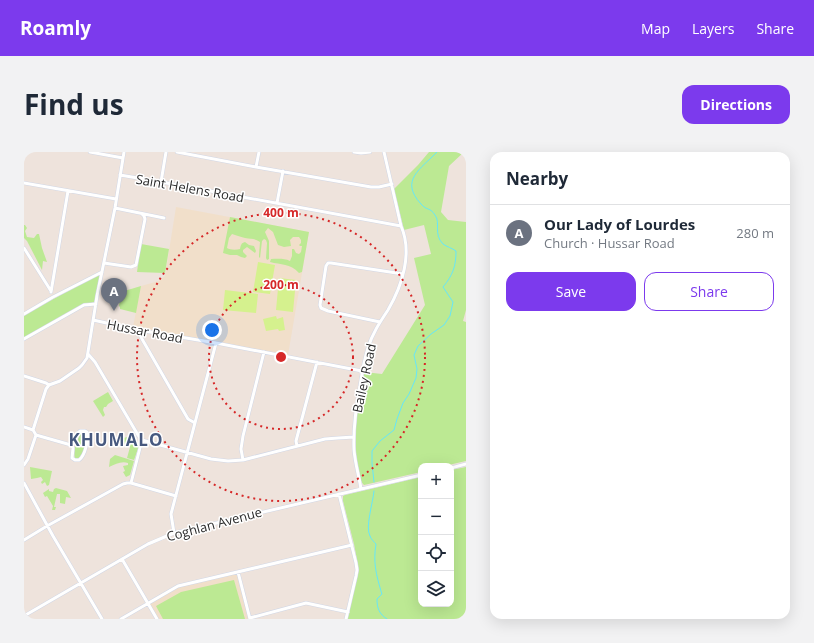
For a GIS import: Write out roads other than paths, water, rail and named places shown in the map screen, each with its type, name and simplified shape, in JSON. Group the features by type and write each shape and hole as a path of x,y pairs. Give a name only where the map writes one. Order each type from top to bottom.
{"street":[{"path":"90,152 123,158"},
{"path":"33,430 46,388 49,385 60,381 79,368 85,362 88,354 124,152"},
{"path":"161,182 166,152"},
{"path":"177,152 371,187 392,184"},
{"path":"256,167 258,152"},
{"path":"354,152 370,152"},
{"name":"Bailey Road","path":"361,489 355,456 354,437 362,371 370,343 397,291 403,274 406,254 404,237 384,152"},
{"path":"277,203 283,172"},
{"name":"Saint Helens Road","path":"120,176 161,182 401,226"},
{"path":"24,183 116,200"},
{"path":"51,292 68,192"},
{"path":"114,208 164,218"},
{"path":"104,263 135,267 145,219 142,214"},
{"path":"24,248 53,297"},
{"path":"380,322 328,311 321,308 320,305 326,266 328,263 331,263 403,274"},
{"path":"24,314 53,297 102,272"},
{"path":"24,340 84,305 96,304"},
{"name":"Hussar Road","path":"93,320 138,330 362,371"},
{"path":"138,330 188,419 195,422"},
{"path":"174,533 171,514 216,344"},
{"path":"243,460 241,449 242,436 264,352"},
{"path":"88,354 95,362 142,440 218,460 228,461 243,460 331,438 354,437"},
{"path":"297,446 296,441 317,362"},
{"path":"24,376 49,385"},
{"path":"24,427 33,430 36,435 71,444"},
{"path":"79,432 87,432 88,437 84,454 81,459 73,459 73,448 71,444 75,442 79,432"},
{"path":"24,464 28,459 36,435"},
{"path":"131,483 142,440"},
{"path":"454,467 466,464"},
{"name":"Coghlan Avenue","path":"24,616 148,544 174,533 418,476"},
{"path":"24,483 47,526 102,619"},
{"path":"24,540 119,486 127,483 176,496"},
{"path":"339,494 357,570 346,619"},
{"path":"121,619 178,586 352,545"},
{"path":"122,559 157,619"},
{"path":"238,572 250,619 306,603 348,612"}],"waterway":[{"path":"374,482 372,451 380,441 394,430 403,403 416,378 417,369 414,355 418,346 444,325 450,316 453,302 443,287 453,270 456,251 443,244 440,240 438,236 437,218 432,211 425,208 421,204 415,196 412,188 412,181 415,175 437,152"},
{"path":"374,491 368,527 371,538 376,544 376,568 382,594 377,599 377,605 380,613 387,619"}],"place":[{"name":"Our Lady of Lourdes","path":"114,311"}],"district":[{"name":"KHUMALO","path":"116,440"}]}
